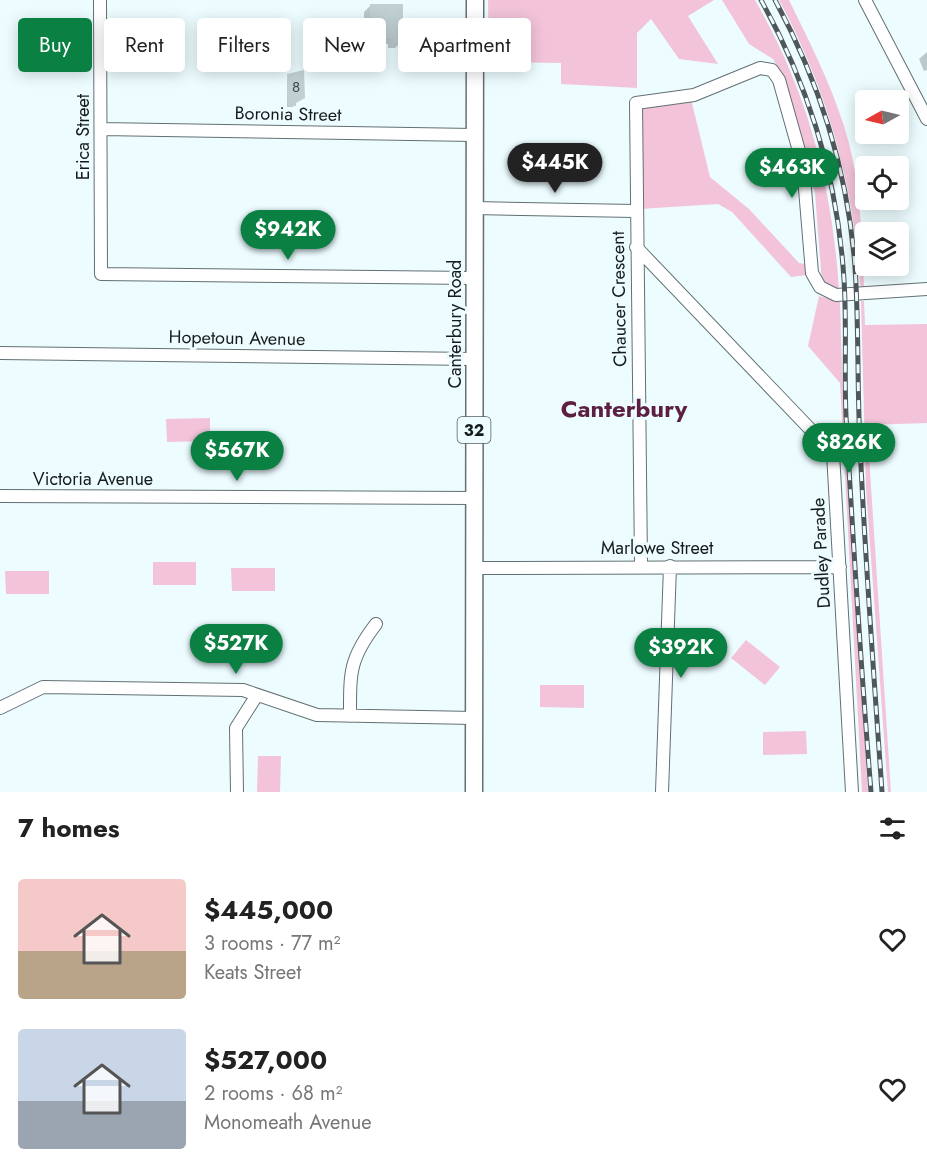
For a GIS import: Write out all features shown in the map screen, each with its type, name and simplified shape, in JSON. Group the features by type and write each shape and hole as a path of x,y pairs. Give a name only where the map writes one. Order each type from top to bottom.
{"main road":[{"name":"Canterbury Road","path":"474,792 475,0"}],"street":[{"name":"Erica Street","path":"100,0 101,274 475,278"},
{"path":"865,0 927,119"},
{"name":"Chaucer Crescent","path":"641,565 636,103 694,95 760,68 772,70 779,80 803,165 812,273 820,287 836,296 927,289"},
{"name":"Boronia Street","path":"101,129 474,135"},
{"path":"474,208 636,210"},
{"name":"Dudley Parade","path":"636,247 833,453 852,792"},
{"name":"Hopetoun Avenue","path":"0,353 474,359"},
{"name":"Victoria Avenue","path":"0,496 474,498"},
{"name":"Marlowe Street","path":"474,568 641,565 840,567"},
{"path":"662,792 670,566"},
{"path":"350,716 350,670 360,645 376,624"},
{"path":"0,708 43,687 243,690 317,715 474,718"},
{"path":"237,792 236,728 257,694"}],"shaded area":[{"path":"488,0 714,0 688,16 718,64 679,59 651,19 637,33 637,88 561,84 561,63 531,63 531,18 488,18"},
{"path":"722,0 755,0 790,69 803,104 823,176 836,250 839,289 822,283 815,193 781,74 773,59 749,44"},
{"path":"779,0 789,0 826,78 844,126 855,172 855,210 860,210 861,222 855,222 855,233 835,138 811,68"},
{"path":"691,99 710,177 749,209 799,263 805,264 807,275 791,277 732,212 718,204 640,209 641,108"},
{"path":"859,276 864,276 864,286 860,286"},
{"path":"819,296 840,302 843,402 868,792 862,792 840,383 808,346"},
{"path":"861,301 864,301 865,325 927,324 927,423 867,425 891,792 888,792 866,489"},
{"path":"210,418 210,441 167,442 166,419"},
{"path":"153,562 196,562 196,585 153,585"},
{"path":"231,568 275,568 275,591 232,591"},
{"path":"5,571 49,571 49,594 6,594"},
{"path":"746,640 780,667 765,685 731,658"},
{"path":"540,685 584,685 584,708 540,707"},
{"path":"806,731 807,754 763,755 763,732"},
{"path":"258,756 281,756 280,792 257,792"}],"building":[{"path":"370,4 403,4 403,18 398,18 398,42 394,42 394,38 386,38 386,18 370,18"},
{"path":"303,70 304,72 305,98 296,103 296,106 288,106 287,74"}],"railway":[{"path":"761,0 807,100 828,171 841,243 845,297 846,416 871,792"},
{"path":"775,0 806,64 829,129 846,197 851,232 856,289 864,531 882,792"}],"district":[{"name":"Canterbury","path":"624,408"}]}
